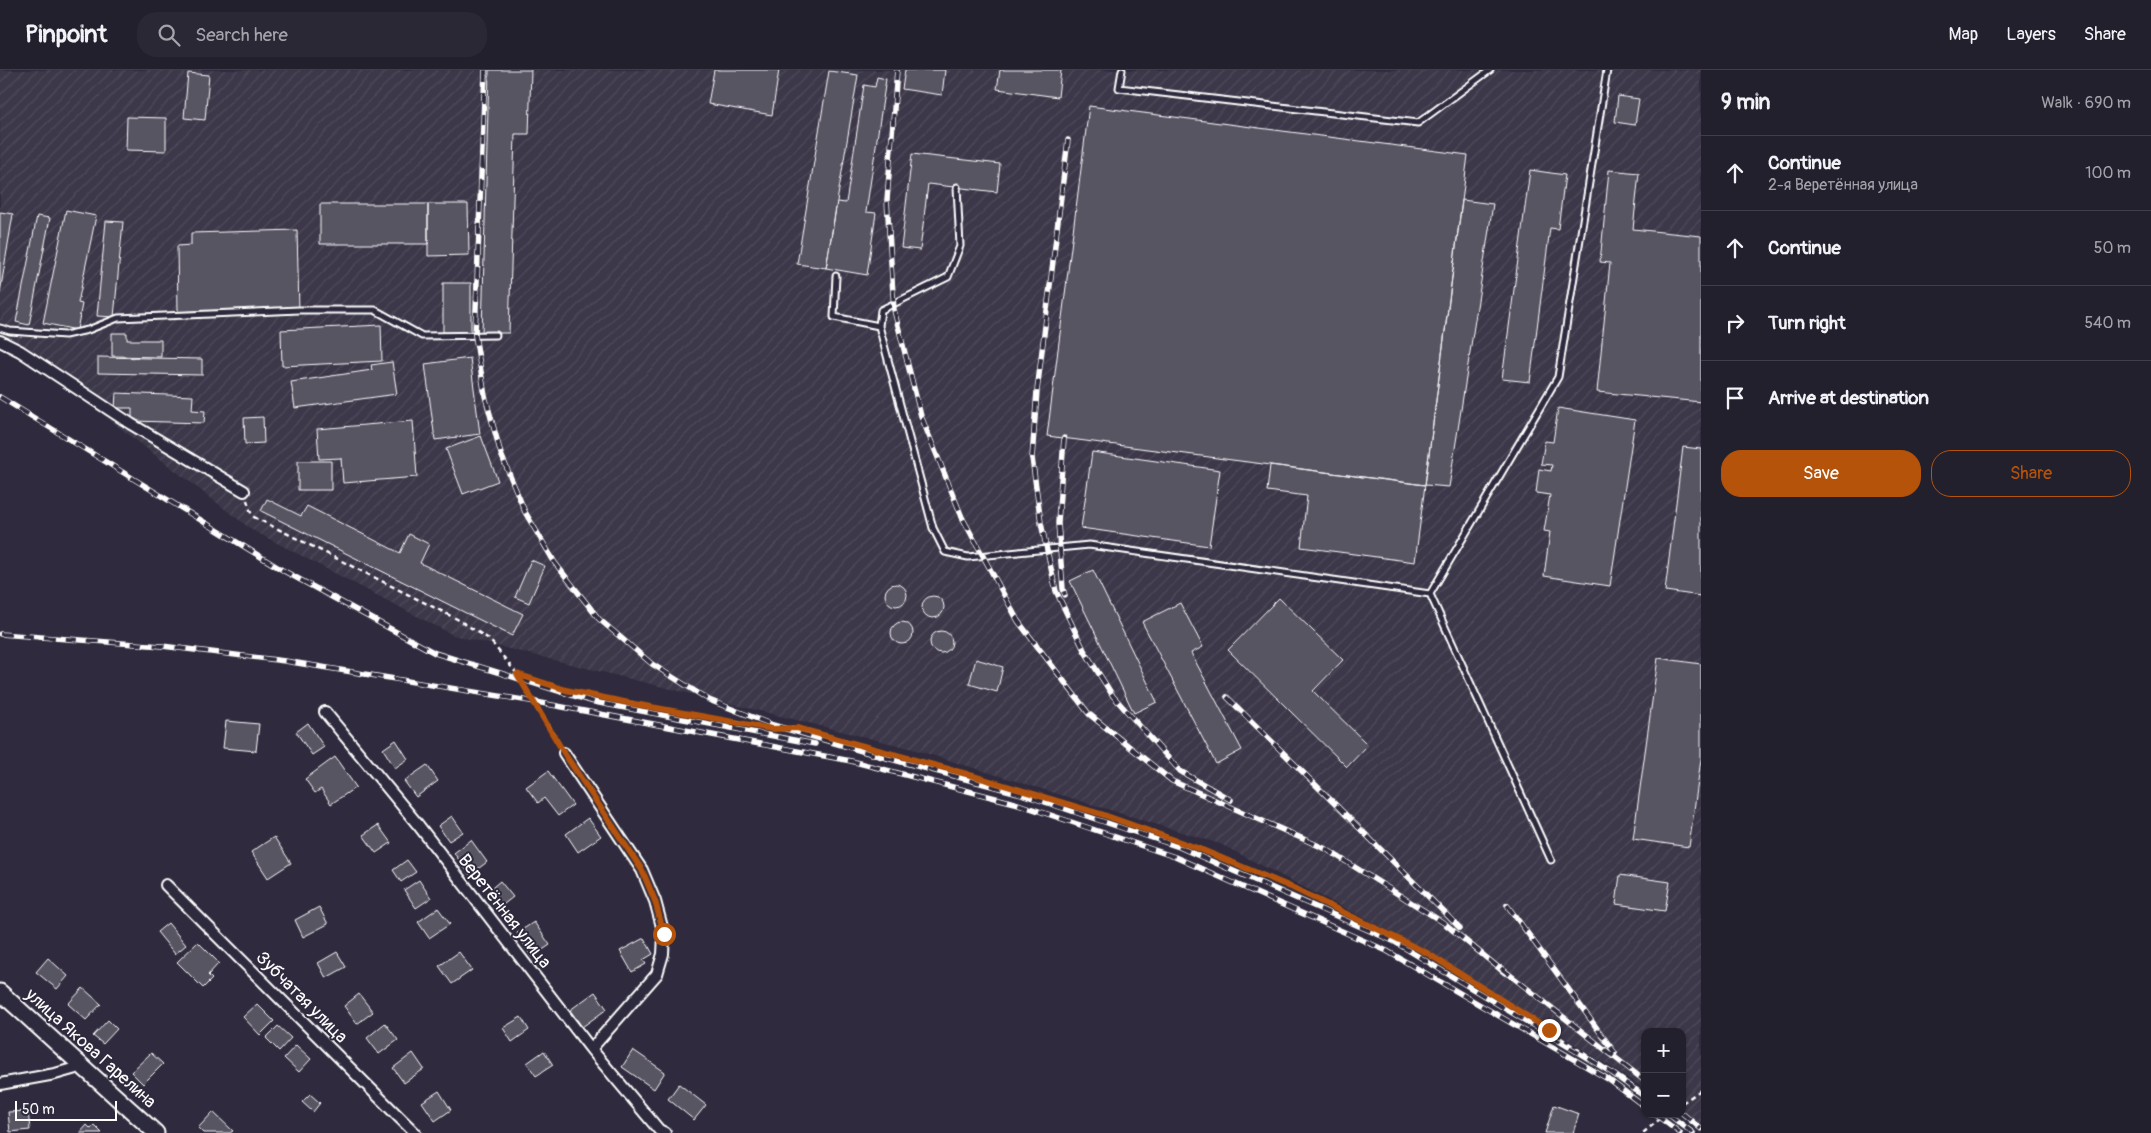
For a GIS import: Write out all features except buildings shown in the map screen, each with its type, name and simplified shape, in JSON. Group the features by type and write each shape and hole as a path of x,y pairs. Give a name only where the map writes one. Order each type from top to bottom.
{"main road":[{"name":"улица Якова Гарелина","path":"0,992 156,1133"}],"street":[{"path":"0,341 20,351 131,424 244,491"},
{"name":"Веретённая улица","path":"325,712 419,826 591,1049 660,1132"},
{"path":"564,753 642,870 655,901 664,934 663,954 657,974 591,1049"},
{"name":"Зубчатая улица","path":"166,885 415,1133"},
{"path":"0,1084 55,1074 83,1066"}],"lane":[{"path":"1122,70 1119,88 1418,123 1490,70"},
{"path":"1430,594 1558,376 1606,70"},
{"path":"957,187 960,246 948,277 881,310 879,326 933,528 945,552 968,558 1089,545 1430,594"},
{"path":"836,276 834,317 879,326"},
{"path":"0,328 10,331 65,335 88,330 118,318 299,310 375,310 422,336 496,335"},
{"path":"1430,594 1551,860"}],"path":[{"path":"244,491 252,516 457,620 489,639 517,674 564,753"},
{"path":"517,674 566,690 629,703 772,729 797,728 967,774 1063,803 1200,849 1293,888 1427,953 1549,1030 1641,1091"},
{"path":"1686,1100 1701,1090"},
{"path":"1643,1133 1661,1118"}],"shaded area":[{"path":"0,70 1701,70 1701,1127 1686,1117 1686,1028 1641,1028 1641,1086 1426,950 1220,844 909,748 453,635 252,530 0,335"}],"railway":[{"path":"485,70 475,335 485,396 501,454 525,512 555,563 599,619 652,664 709,700 773,725 879,756 1018,793 1179,847 1393,941 1612,1073 1641,1094"},
{"path":"897,70 887,200 894,310 921,416 962,517 1018,621 1089,714 1172,781 1326,849 1444,923 1505,973"},
{"path":"1068,140 1037,391 1032,458 1041,523 1056,591 1084,650 1113,696 1180,771 1231,800"},
{"path":"0,397 284,571 435,653 594,702 815,744"},
{"path":"1064,438 1058,523 1065,595"},
{"path":"0,634 162,646 285,661 536,702 851,761 1015,803 1175,857 1387,951 1608,1079 1641,1104"},
{"path":"1227,697 1460,928"},
{"path":"1507,905 1615,1053"},
{"path":"1501,968 1641,1078"},
{"path":"1686,1116 1701,1129"},
{"path":"1660,1118 1680,1133"},
{"path":"1673,1118 1693,1133"}],"route":[{"path":"664,934 655,901 642,870 564,753 517,674 566,690 629,703 772,729 787,730 797,728 967,774 1101,814 1200,849 1293,888 1427,953 1549,1030"}]}
